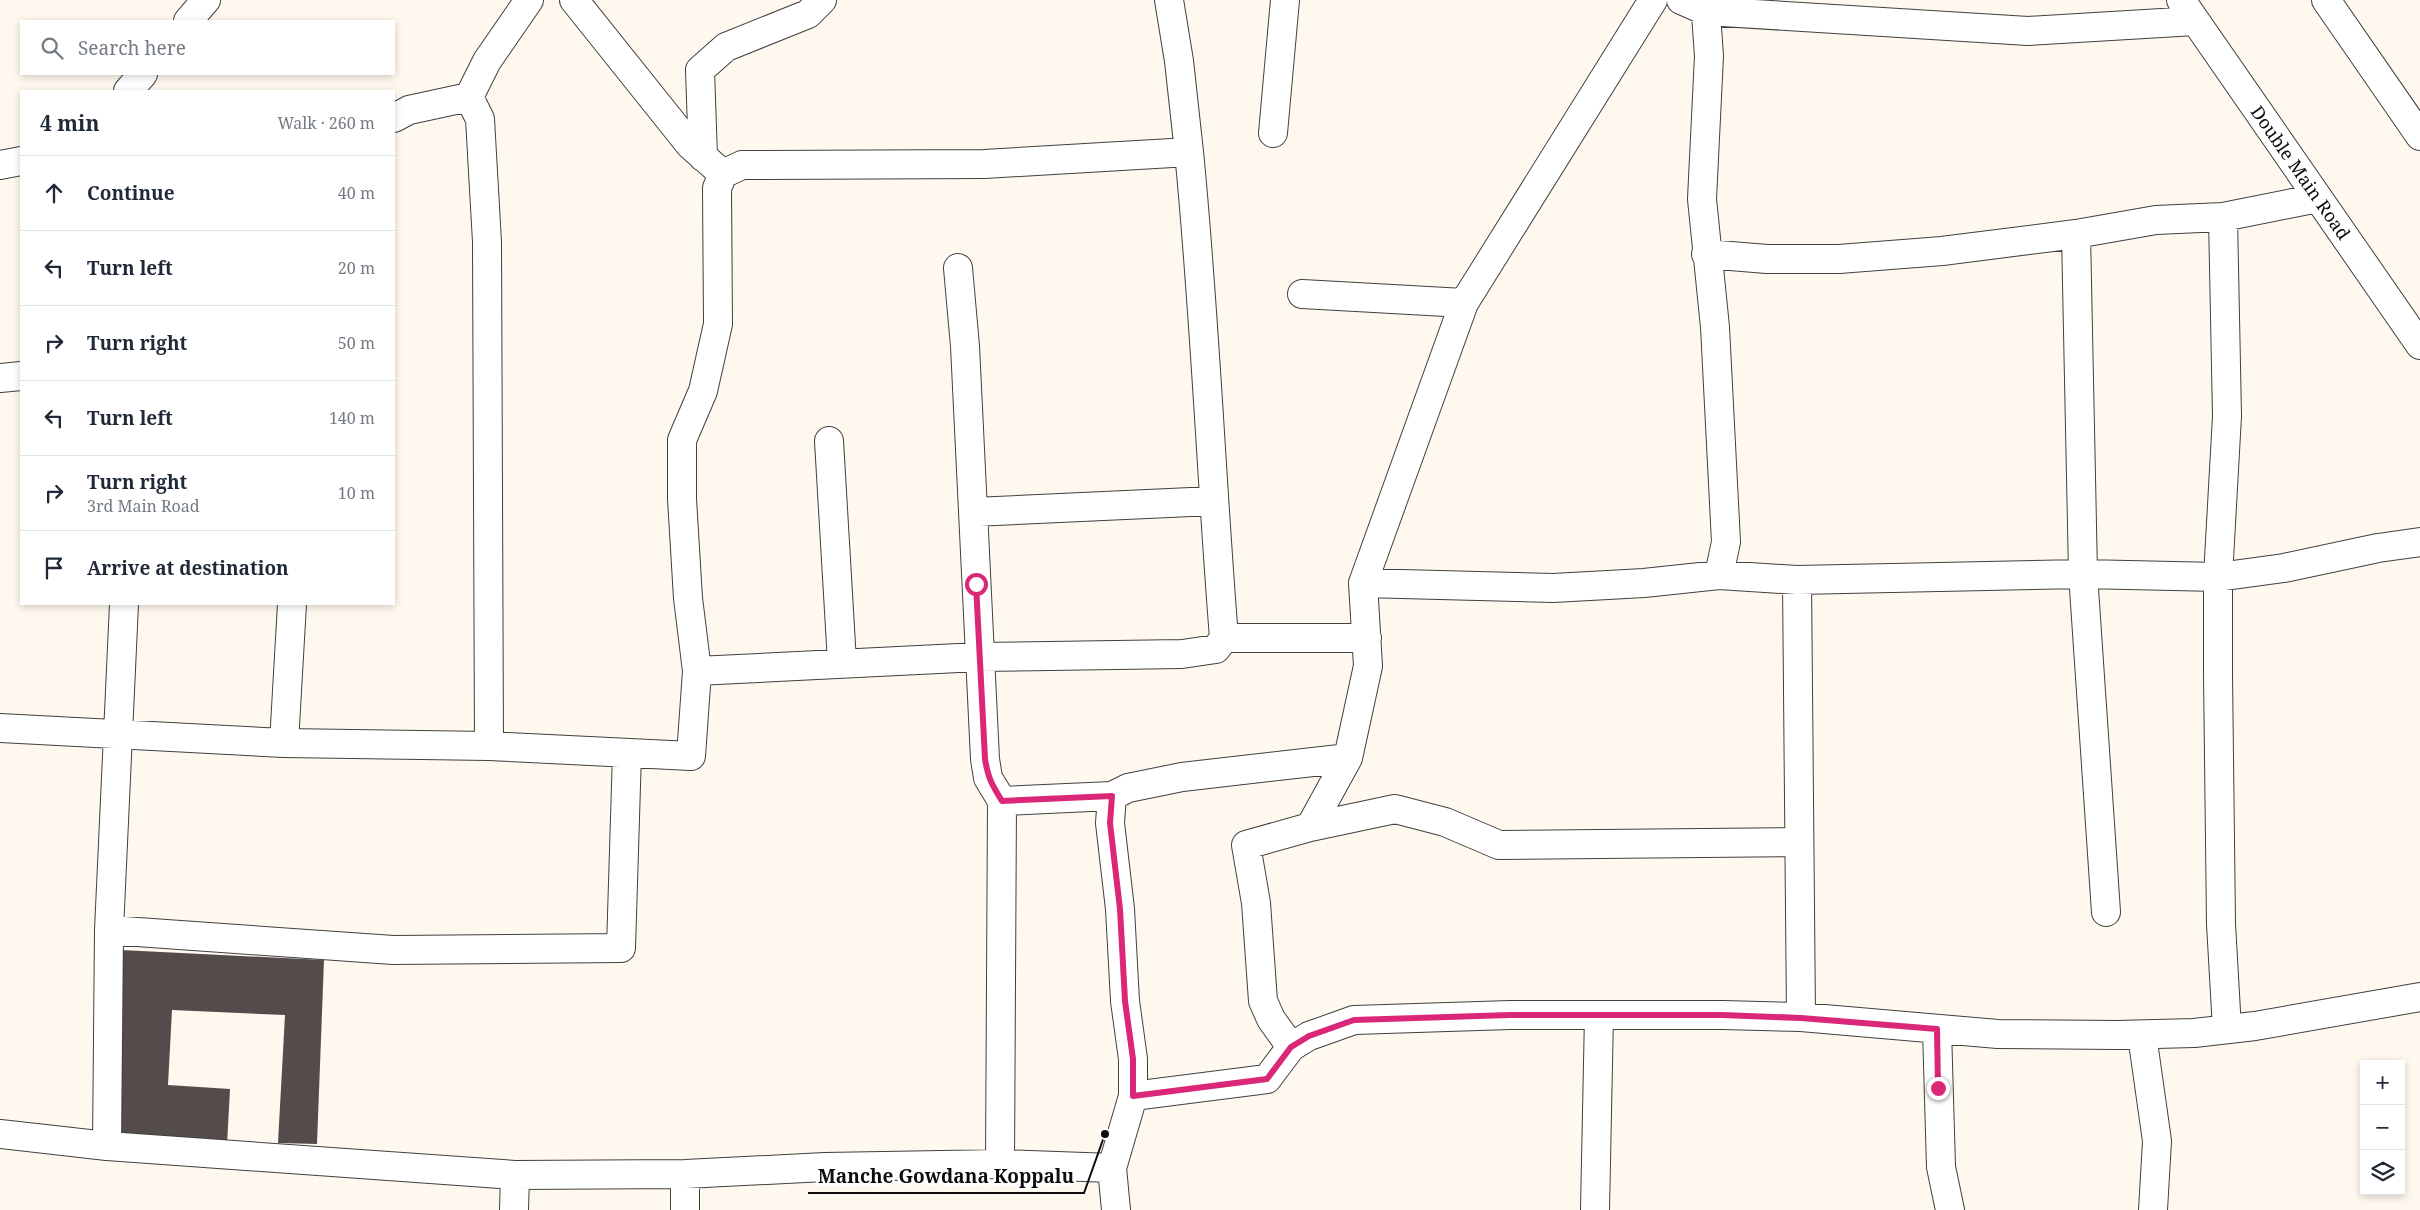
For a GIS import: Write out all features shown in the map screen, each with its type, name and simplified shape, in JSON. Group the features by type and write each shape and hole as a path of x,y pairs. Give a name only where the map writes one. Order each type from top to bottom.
{"street":[{"path":"189,20 206,0"},
{"path":"395,117 409,110 469,97 488,61 529,0"},
{"path":"574,0 690,146 713,165 984,164 1189,152"},
{"path":"0,728 284,743 489,746 691,756 697,671 688,598 682,509 682,440 703,391 718,324 717,188 700,70 726,48 808,14 822,0"},
{"path":"697,671 842,662 979,657 1182,654 1216,649 1224,638 1213,501 1199,248 1179,61 1170,0"},
{"path":"1273,132 1285,0"},
{"path":"1310,827 1348,758 1360,710 1368,666 1368,638 1363,583 1464,303 1653,0"},
{"path":"1681,0 1705,5 2028,31 2188,10"},
{"path":"2326,0 2420,136"},
{"path":"1705,5 1709,56 1702,199 1706,254 1715,327 1726,542 1719,575"},
{"name":"Double Main Road","path":"2188,10 2420,345"},
{"path":"129,90 142,75"},
{"path":"469,97 480,119 487,242 489,746"},
{"path":"0,165 20,161"},
{"path":"1706,254 1767,259 1839,259 1942,251 2076,234 2156,220 2223,217 2318,198"},
{"path":"2223,217 2227,416 2218,577 2221,924 2227,1029"},
{"path":"2076,234 2083,574 2106,912"},
{"path":"958,268 965,346 974,512 979,657 988,778 1002,801 1000,1164"},
{"path":"1302,294 1464,303"},
{"path":"0,378 20,376"},
{"path":"829,441 842,662"},
{"path":"974,512 1213,501"},
{"path":"1363,583 1553,588 1644,583 1719,575 1797,580 2083,574 2218,577 2284,568 2378,548 2420,542"},
{"path":"1797,580 1801,1018"},
{"path":"107,1146 109,930 124,605"},
{"path":"284,743 292,605"},
{"path":"1224,638 1368,638"},
{"path":"109,930 393,950 621,948 627,753"},
{"path":"1002,801 1112,796 1128,788 1182,777 1348,758"},
{"path":"1112,796 1110,823 1120,909 1125,1001 1133,1059 1133,1096 1112,1168 1116,1210"},
{"path":"1291,1047 1271,1020 1263,1001 1256,904 1246,845 1310,827 1395,809 1445,822 1499,845 1799,842"},
{"path":"1133,1096 1267,1079 1291,1047 1309,1036 1354,1020 1599,1015 1801,1018 1998,1034 2142,1035 2227,1029 2420,997"},
{"path":"1595,1210 1599,1015"},
{"path":"1937,1029 1941,1167 1950,1210"},
{"path":"2142,1035 2157,1141 2152,1210"},
{"path":"0,1134 107,1146 514,1175 685,1174 825,1167 1000,1164 1112,1168"},
{"path":"685,1174 685,1210"},
{"path":"514,1175 514,1210"}],"building":[{"path":"121,950 324,960 317,1144 278,1143 285,1015 172,1010 168,1085 230,1089 227,1145 114,1135"}],"place":[{"name":"Manche Gowdana Koppalu","path":"1105,1134"}],"route":[{"path":"976,584 985,759 988,778 1002,801 1112,796 1110,823 1120,909 1125,1001 1133,1059 1133,1096 1267,1079 1291,1047 1309,1036 1354,1020 1437,1019 1510,1015 1722,1015 1801,1018 1937,1029 1938,1088"}]}
